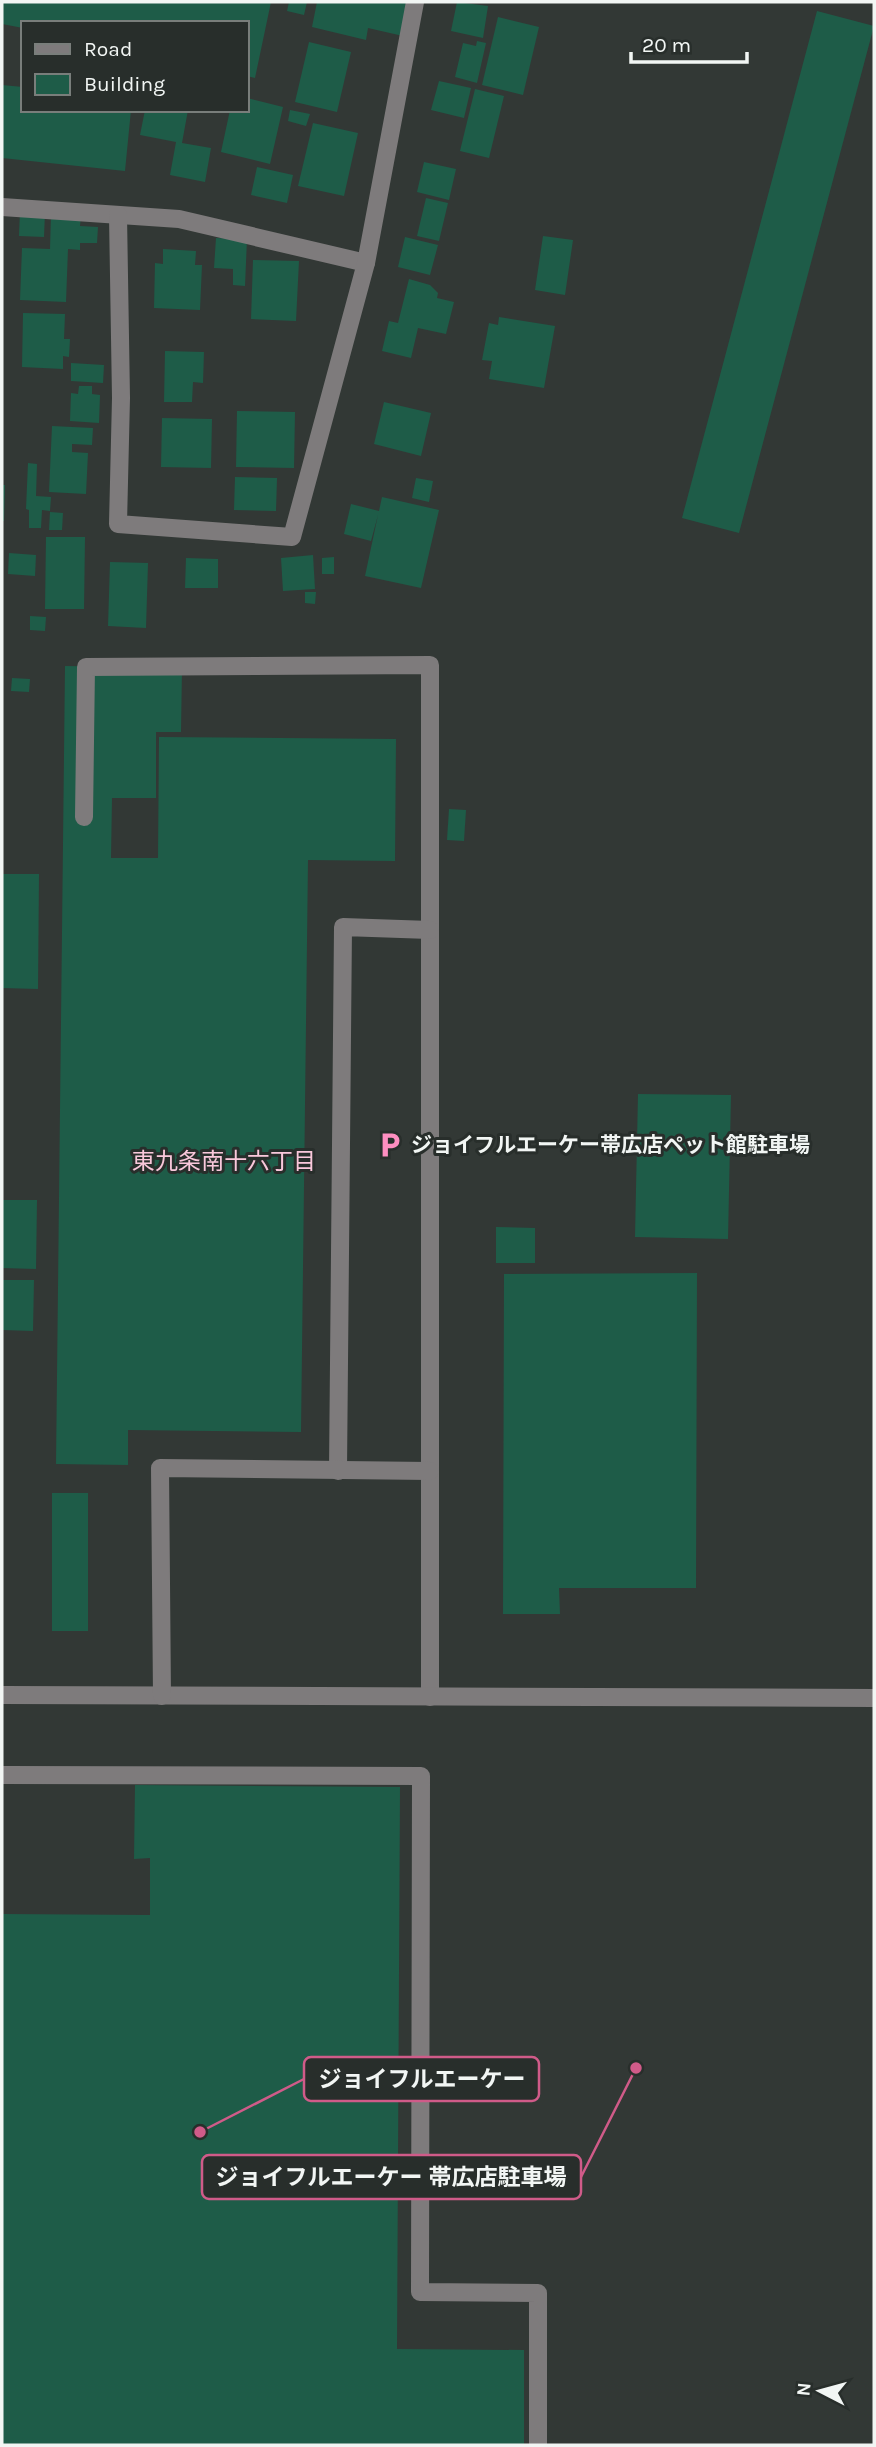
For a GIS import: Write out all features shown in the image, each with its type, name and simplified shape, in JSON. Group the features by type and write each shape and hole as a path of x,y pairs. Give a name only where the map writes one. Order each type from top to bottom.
{"street":[{"path":"118,215 121,398 118,524 292,537 366,263 415,2"},
{"path":"2,207 179,219 366,263"},
{"path":"84,817 86,667 430,665 430,1697"},
{"path":"338,1471 342,927 430,930"},
{"path":"162,1696 160,1468 430,1471"},
{"path":"2,1695 874,1698"},
{"path":"2,1775 421,1776 420,2292 538,2292 538,2445"}],"building":[{"path":"2,2 271,2 255,78 248,76 248,21 21,21 21,28 2,24"},
{"path":"289,2 307,2 304,15 287,11"},
{"path":"317,2 411,2 403,36 368,28 366,40 312,27"},
{"path":"457,2 488,6 483,38 451,31"},
{"path":"817,11 874,26 739,533 682,518"},
{"path":"498,17 539,27 523,95 482,85"},
{"path":"477,41 486,43 477,83 455,77 463,43 476,46"},
{"path":"309,42 351,52 337,112 295,102"},
{"path":"439,81 471,88 464,118 431,110"},
{"path":"2,85 21,87 21,112 131,112 125,171 2,158"},
{"path":"475,89 504,96 489,158 460,151"},
{"path":"248,98 283,107 270,164 221,152 230,112 248,112"},
{"path":"290,110 310,114 306,126 288,121"},
{"path":"145,112 188,112 182,143 211,148 205,182 170,175 176,142 140,135"},
{"path":"313,123 358,133 344,196 298,186"},
{"path":"424,162 456,169 449,200 417,192"},
{"path":"257,167 293,175 287,203 251,195"},
{"path":"426,198 448,203 439,241 417,236"},
{"path":"20,211 45,212 44,237 19,236"},
{"path":"51,214 81,215 80,226 98,227 97,243 80,243 80,250 68,249 66,302 20,300 22,248 50,249"},
{"path":"543,236 573,240 565,295 535,290"},
{"path":"405,237 438,245 430,275 398,267"},
{"path":"216,238 247,239 245,286 233,285 233,269 214,268"},
{"path":"163,249 196,251 195,265 202,265 200,310 154,308 155,263 163,264"},
{"path":"253,260 299,261 296,321 251,319"},
{"path":"409,279 430,285 438,293 437,298 454,302 446,334 418,328 411,358 382,351 389,321 398,323"},
{"path":"23,313 65,314 64,339 70,339 69,357 63,356 63,369 22,367"},
{"path":"499,317 555,326 544,388 489,379 492,361 482,360 489,323 498,325"},
{"path":"165,351 204,352 203,383 193,382 192,402 164,402"},
{"path":"71,363 104,365 103,383 71,381"},
{"path":"79,386 92,386 92,394 100,395 99,423 70,421 71,393 78,394"},
{"path":"384,402 431,413 421,456 374,444"},
{"path":"237,411 295,412 294,468 236,467"},
{"path":"162,418 212,419 211,468 161,467"},
{"path":"52,426 93,428 92,445 72,444 72,452 88,453 86,494 49,492"},
{"path":"28,463 37,464 36,496 51,497 50,511 42,510 41,528 29,528 29,510 26,509"},
{"path":"235,477 277,478 276,511 234,510"},
{"path":"416,478 433,481 429,502 412,498"},
{"path":"2,485 5,485 4,521 2,521"},
{"path":"382,497 439,510 421,588 365,576 378,515 371,541 344,534 351,504 379,511"},
{"path":"50,512 63,513 62,530 49,530"},
{"path":"46,537 85,537 84,609 45,609"},
{"path":"9,553 36,555 35,576 8,574"},
{"path":"313,555 315,589 283,591 281,558"},
{"path":"334,557 334,574 322,574 322,558"},
{"path":"186,558 218,559 218,588 185,588"},
{"path":"110,562 148,563 146,628 108,626"},
{"path":"305,592 316,592 315,604 305,603"},
{"path":"30,616 46,617 45,631 30,630"},
{"path":"65,666 182,668 181,732 156,732 156,798 112,798 111,858 158,858 159,737 396,739 395,861 308,860 301,1432 128,1430 128,1465 56,1464"},
{"path":"12,678 30,679 29,692 11,691"},
{"path":"449,809 466,810 464,841 447,840"},
{"path":"2,874 39,874 38,989 2,988"},
{"path":"638,1094 731,1095 728,1239 635,1237"},
{"path":"2,1200 37,1200 36,1269 2,1268"},
{"path":"496,1227 535,1228 535,1263 496,1263"},
{"path":"697,1273 696,1588 559,1588 560,1614 503,1614 504,1274"},
{"path":"2,1280 34,1280 33,1331 2,1330"},
{"path":"52,1493 88,1493 88,1631 52,1631"},
{"path":"135,1785 400,1787 397,2349 524,2350 524,2445 2,2445 2,1914 150,1915 150,1858 134,1859"}],"place":[{"name":"ジョイフルエーケー帯広店ペット館駐車場","path":"390,1145"},
{"name":"ジョイフルエーケー 帯広店駐車場","path":"636,2068"},
{"name":"ジョイフルエーケー","path":"200,2132"}],"district":[{"name":"東九条南十六丁目","path":"224,1161"}]}
